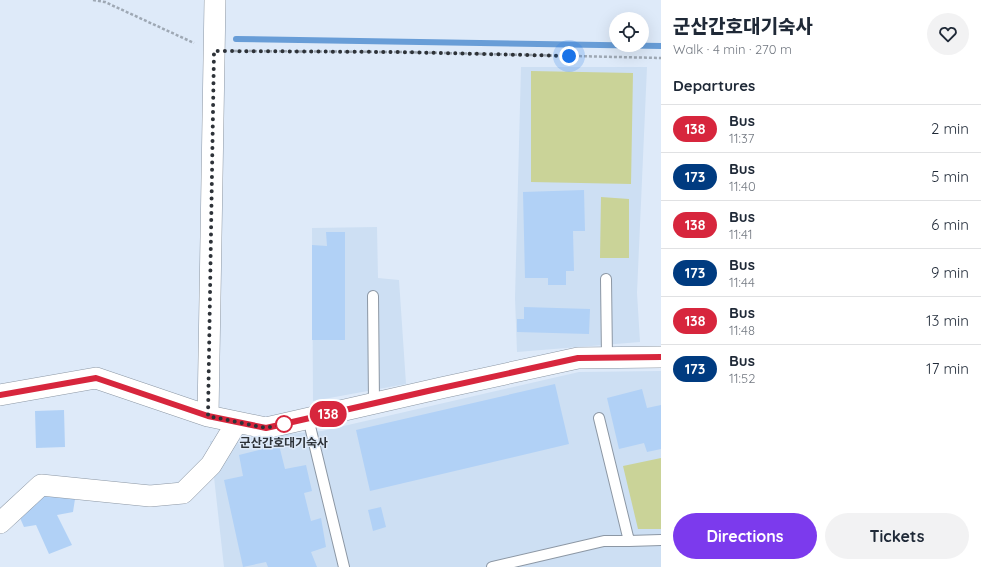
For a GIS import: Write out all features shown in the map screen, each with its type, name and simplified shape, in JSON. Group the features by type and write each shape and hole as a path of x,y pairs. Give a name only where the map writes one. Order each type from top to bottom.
{"street":[{"path":"208,416 215,0"},
{"path":"0,395 96,378 208,416 266,428 578,358 661,357"},
{"path":"0,522 41,485 150,496 183,494 211,465 237,422"}],"lane":[{"path":"606,279 607,358"},
{"path":"373,296 374,403"},
{"path":"308,418 344,567"},
{"path":"599,418 628,541"},
{"path":"492,567 604,541 661,540"}],"path":[{"path":"93,0 105,2 182,38 214,51 399,52 661,58"}],"shaded area":[{"path":"521,67 647,67 637,293 640,342 517,352 515,298"},
{"path":"377,227 378,278 399,280 406,384 313,401 312,228"},
{"path":"661,371 661,567 224,567 210,441 322,431 579,372"}],"green space":[{"path":"531,71 633,73 631,184 531,182"},
{"path":"601,197 629,199 629,258 600,258"},
{"path":"661,458 661,529 638,529 623,466"}],"building":[{"path":"584,190 585,231 573,231 574,271 566,271 566,285 548,285 548,278 525,278 523,192"},
{"path":"326,232 345,232 345,340 312,340 312,245 327,246"},
{"path":"524,307 590,309 589,334 517,332 517,319 524,319"},
{"path":"555,384 569,444 370,491 356,430"},
{"path":"642,389 647,408 661,405 661,449 647,452 644,443 619,449 607,398"},
{"path":"64,410 65,447 36,448 35,411"},
{"path":"279,445 285,469 306,465 312,491 304,493 311,521 321,518 326,547 311,552 317,567 268,567 266,562 243,567 224,480 243,476 239,455"},
{"path":"47,494 75,499 73,512 57,515 72,545 49,554 36,525 24,527 17,511"},
{"path":"381,507 386,527 373,531 368,510"}],"waterway":[{"path":"236,39 661,46"}],"bus line":[{"name":"138","path":"0,395 96,378 208,416 266,428 578,358 661,357"}],"place":[{"name":"군산간호대기숙사","path":"284,424"}],"route":[{"path":"284,424 266,428 208,416 214,51 399,52 569,56"}]}
